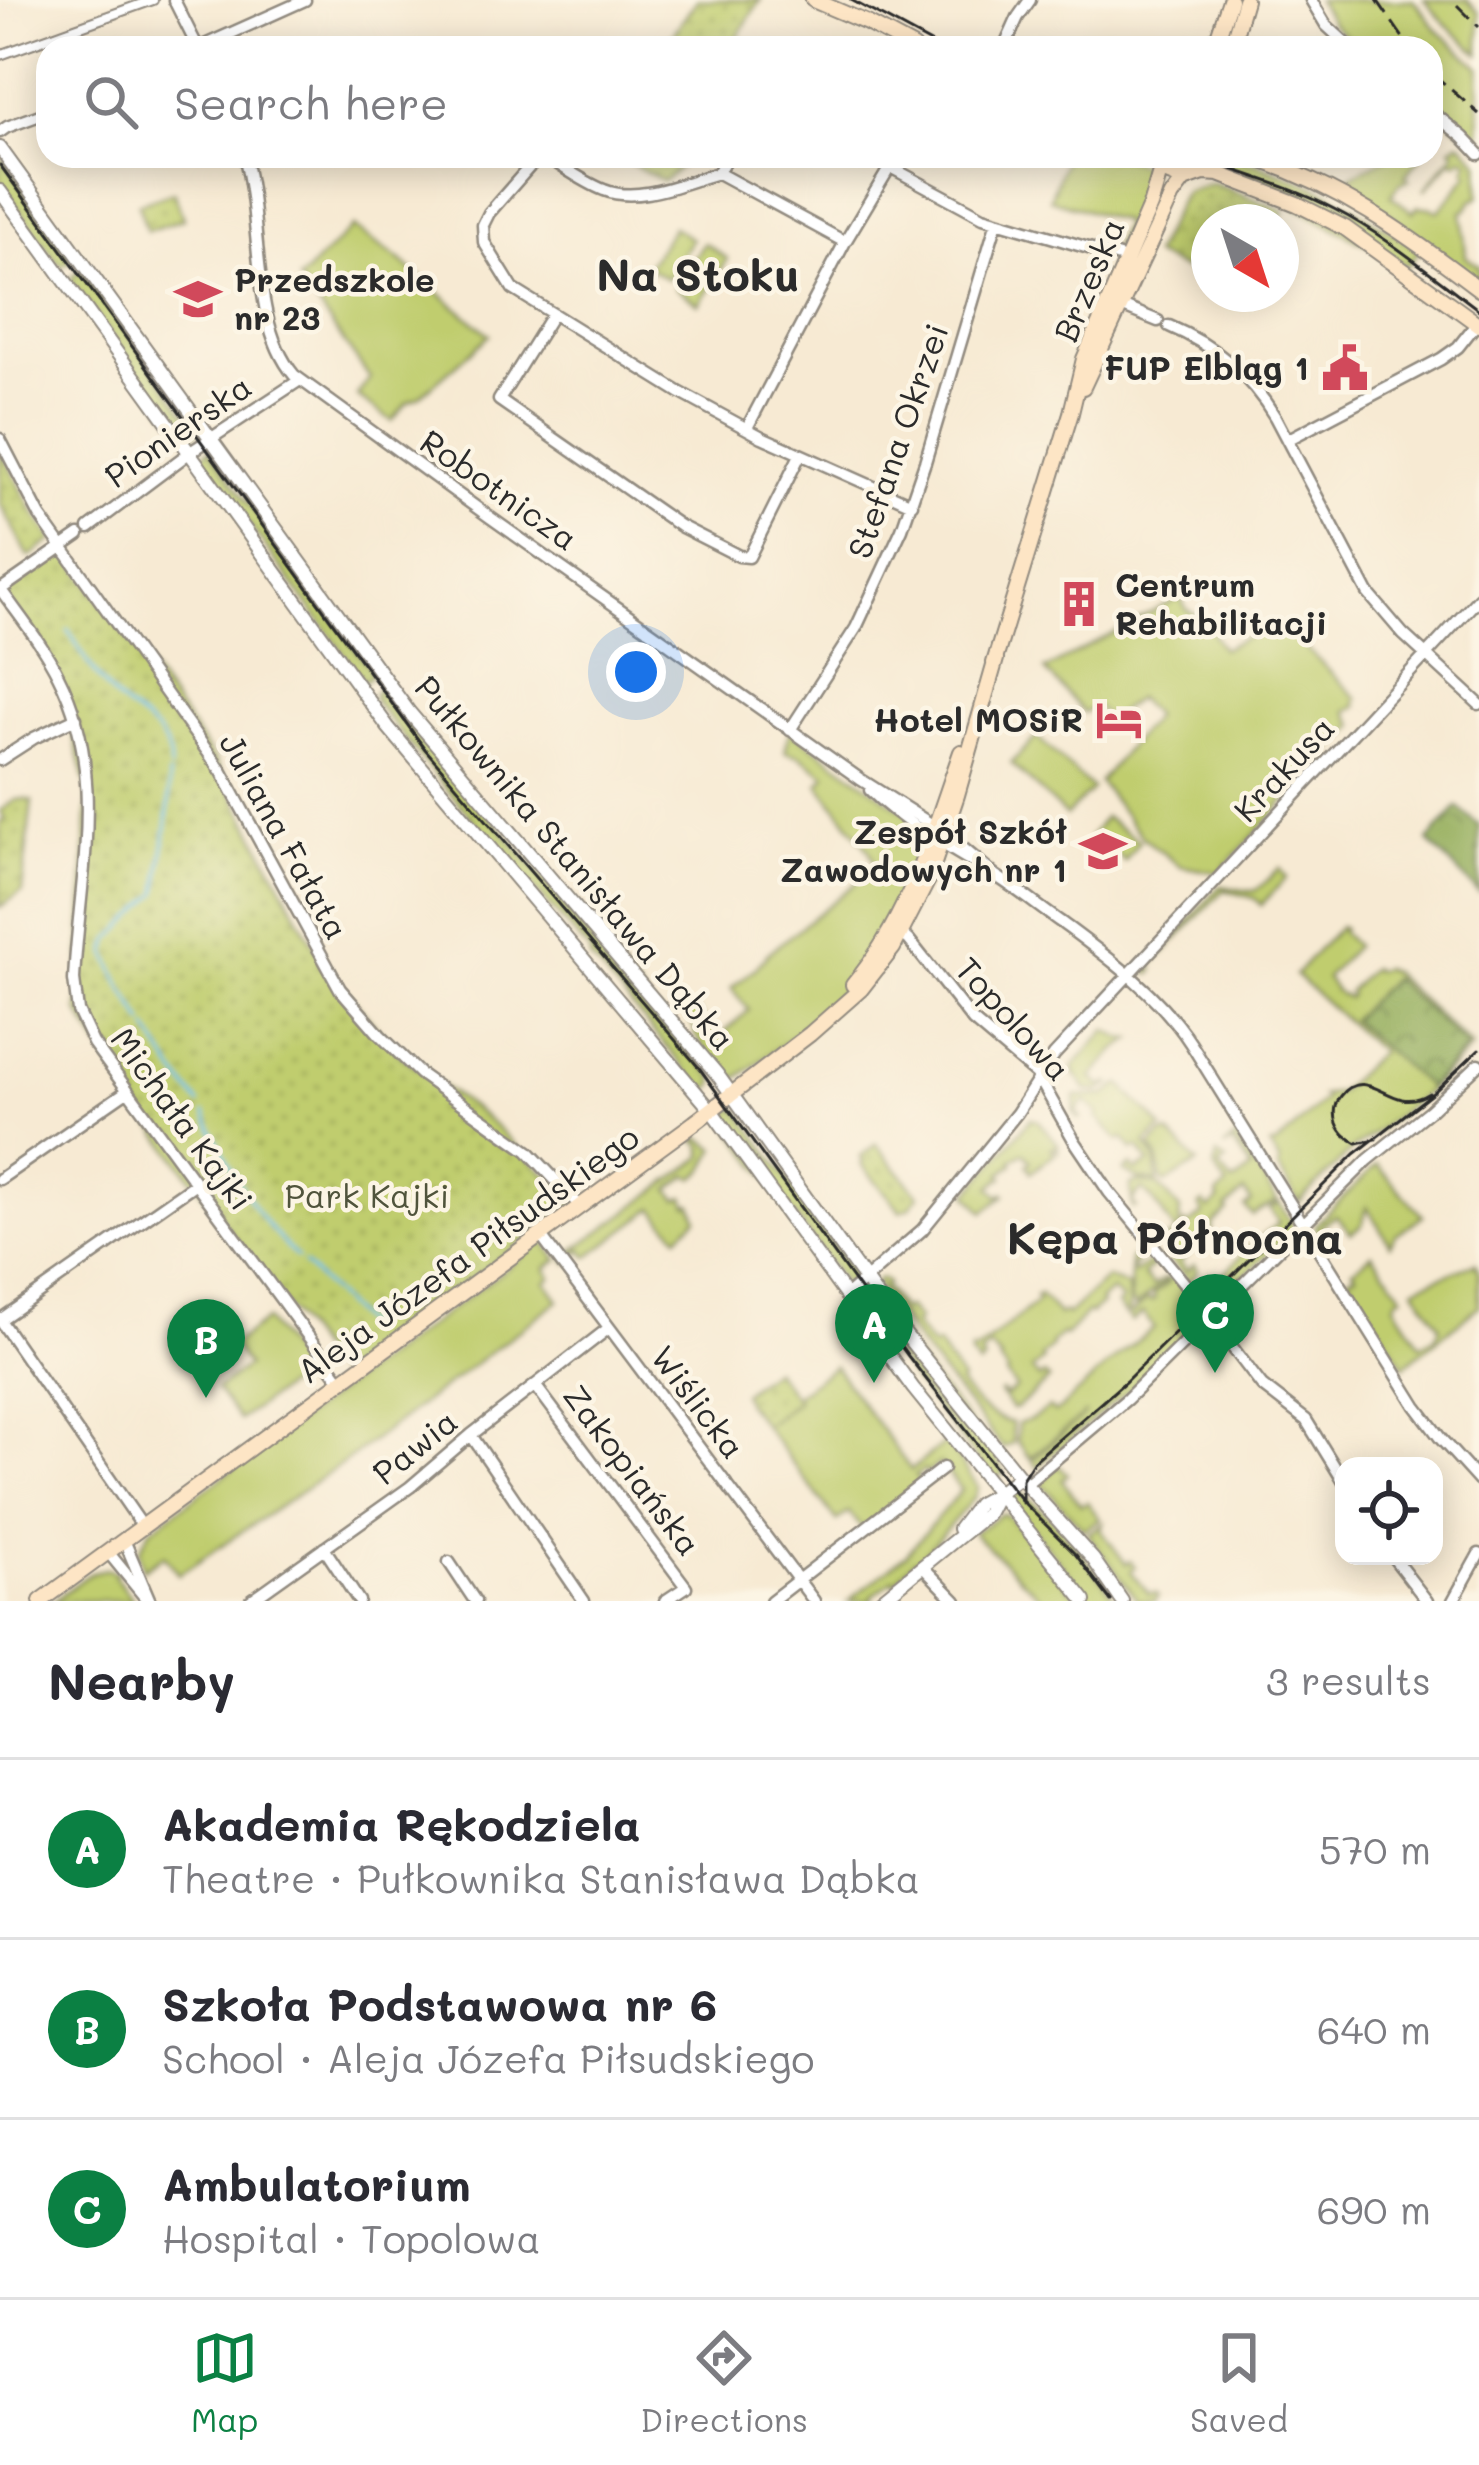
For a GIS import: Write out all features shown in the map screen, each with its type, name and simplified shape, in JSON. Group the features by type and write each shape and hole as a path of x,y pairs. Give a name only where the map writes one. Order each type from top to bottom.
{"main road":[{"path":"813,0 891,36"},
{"path":"1218,36 1230,0"},
{"path":"1235,36 1246,0"},
{"name":"Brzeska","path":"938,835 1089,346 1150,206 1157,168"},
{"path":"1163,168 1184,180 1213,172 1345,228 1478,324"},
{"path":"1204,173 1207,168"},
{"path":"1283,168 1351,199 1479,289"},
{"name":"Brzeska","path":"1071,413 1172,196 1184,180"},
{"name":"Aleja Józefa Piłsudskiego","path":"41,1601 809,1034 868,982 902,934 919,903 938,835"},
{"name":"Aleja Józefa Piłsudskiego","path":"809,1034 881,947 938,835"}],"street":[{"path":"53,36 153,0"},
{"path":"174,0 192,36"},
{"path":"225,36 305,0"},
{"path":"1009,36 1030,0"},
{"path":"1311,0 1338,36"},
{"path":"0,55 36,42"},
{"path":"0,132 36,116"},
{"path":"1443,121 1479,154"},
{"name":"Pułkownika Stanisława Dąbka","path":"0,148 383,676 732,1093 935,1374 1093,1558 1122,1601"},
{"name":"Robotnicza","path":"247,168 271,333 283,361 299,380 996,876 1129,976 1185,1035 1427,1422 1479,1481"},
{"path":"531,168 489,213 482,233 513,289 680,392 800,454 912,504"},
{"path":"563,168 614,193 648,192 718,173 845,242"},
{"path":"718,173 721,168"},
{"path":"747,428 889,168"},
{"path":"894,168 983,217 1126,259"},
{"name":"Pułkownika Stanisława Dąbka","path":"0,191 431,781 710,1110 913,1388 1085,1601"},
{"name":"Stefana Okrzei","path":"790,730 862,618 912,504 997,221"},
{"path":"61,276 82,261"},
{"path":"1121,306 1210,348 1245,377 1268,405 1374,602 1479,704"},
{"path":"552,315 499,400 686,531 746,558 754,551 800,454"},
{"path":"1287,440 1442,359 1478,324"},
{"name":"Pionierska","path":"0,590 299,380"},
{"name":"Juliana Fałata","path":"0,439 62,547 222,772 340,989 420,1074 517,1142 580,1206"},
{"name":"Michała Kajki","path":"0,590 51,662 76,718 86,758 75,998 85,1030 341,1381"},
{"name":"Krakusa","path":"846,1296 922,1230 1017,1113 1054,1055 1475,603"},
{"path":"363,692 383,676"},
{"path":"0,760 76,718"},
{"name":"Topolowa","path":"902,934 973,1021 1038,1076 1104,1185 1262,1386 1306,1420 1335,1467"},
{"path":"880,1601 987,1514 998,1493 1023,1480 1127,1399 1370,1158 1479,1064"},
{"path":"0,1179 127,1091"},
{"path":"143,1527 0,1320 196,1183"},
{"name":"Wiślicka","path":"540,1235 814,1601"},
{"name":"Pawia","path":"250,1601 410,1487 609,1328"},
{"name":"Zakopiańska","path":"536,1385 686,1587 665,1601"},
{"path":"471,1435 584,1601"},
{"path":"771,1601 943,1468"},
{"path":"124,1540 149,1601"},
{"path":"324,1549 359,1601"},
{"path":"109,1552 149,1601"},
{"path":"1454,1601 1479,1554"},
{"path":"449,1562 475,1601"},
{"path":"1400,1565 1427,1601"},
{"path":"922,1566 956,1601"}],"green space":[{"path":"697,0 760,0 738,36 672,36"},
{"path":"1317,0 1413,0 1438,31 1479,67 1479,146 1443,115 1443,36 1346,36"},
{"path":"1424,0 1467,0 1479,13 1479,54 1446,25"},
{"path":"1462,143 1479,162 1479,197 1462,211 1466,257 1479,266 1479,283 1339,182 1366,168 1411,168 1405,176 1409,180 1400,183 1391,196 1413,212 1418,206 1438,212 1469,174 1465,169 1469,162 1463,157 1457,162 1452,159 1424,191 1455,152 1451,148"},
{"path":"0,156 71,254 69,262 58,263 0,183"},
{"path":"639,168 679,168 663,181"},
{"path":"1062,168 1148,168 1148,199 1123,247 1113,250 1124,222 1050,199"},
{"path":"1219,168 1269,168 1329,192 1420,250 1408,266 1299,209 1299,204 1288,204"},
{"path":"1212,183 1267,204 1191,204 1191,273 1153,255 1187,191"},
{"path":"174,192 183,219 147,231 138,204"},
{"path":"353,227 490,335 407,403 392,421 357,396 370,378 299,280"},
{"path":"673,227 692,239 667,279 647,267"},
{"path":"704,243 728,259 699,304 675,288"},
{"path":"80,271 197,433 185,437 72,283 72,276"},
{"path":"0,449 53,540 29,557 0,504"},
{"path":"209,449 368,666 371,676 364,681 200,458"},
{"name":"Park Kajki","path":"65,551 216,762 326,968 400,1055 487,1119 576,1202 338,1377 127,1091 78,1011 88,792 59,677 3,593"},
{"path":"1180,597 1187,610 1205,619 1222,649 1275,623 1358,699 1357,706 1347,711 1355,726 1219,873 1180,866 1142,837 1099,782 1154,716 1137,698 1109,719 1095,706 1084,713 1045,670"},
{"path":"381,687 714,1077 715,1084 708,1090 400,733 374,700"},
{"path":"790,730 928,828 919,868 856,977 823,1012 739,1077 730,1078 712,1060 686,1014 695,1009 719,1037 749,1010 731,988 876,867 869,850 819,784 826,775 800,756 785,752"},
{"path":"1037,737 1092,789 1066,816 1011,763"},
{"path":"24,799 32,801 22,892 0,907 0,823 5,819 0,811"},
{"path":"1458,807 1479,826 1479,893 1428,841"},
{"path":"1104,817 1139,841 1125,861 1090,837"},
{"path":"1280,868 1286,878 1261,905 1254,898 1224,890 1151,966 1155,969 1151,974 1145,971 1220,886 1253,891"},
{"path":"1340,926 1355,946 1326,978 1336,992 1347,998 1371,968 1383,968 1472,1047 1299,1202 1270,1147 1325,1099 1322,1096 1339,1092 1380,1052 1295,975"},
{"path":"1392,978 1467,1047 1428,1087 1351,1020"},
{"path":"1107,1030 1132,1039 1092,1078 1103,1087 1111,1084 1099,1091 1086,1090 1074,1066"},
{"path":"1121,1084 1162,1128 1146,1144 1155,1159 1158,1182 1124,1171 1131,1165 1136,1171 1149,1163 1138,1147 1133,1150 1123,1138 1119,1141 1085,1101 1076,1112 1081,1118 1074,1112 1076,1097 1106,1095"},
{"path":"734,1109 856,1281 846,1286 727,1123 725,1114"},
{"path":"1031,1118 1058,1143 1058,1150 1051,1148 1055,1153 1032,1172 1024,1152 1012,1161 991,1187 999,1196 1005,1195 984,1212 968,1194"},
{"path":"1164,1133 1198,1163 1166,1183 1151,1146"},
{"path":"700,1137 716,1149 704,1171 694,1178 688,1175 670,1190 692,1204 697,1218 678,1236 654,1208 588,1257 582,1249 568,1263 561,1252 566,1256 703,1157 703,1148 692,1140"},
{"path":"1236,1138 1277,1201 1252,1215 1245,1207 1252,1202 1244,1192 1226,1208 1213,1229 1180,1262 1187,1271 1194,1265 1198,1270 1189,1282 1165,1255 1184,1223 1188,1226 1203,1214 1199,1206 1203,1203 1209,1209 1227,1186 1214,1168 1217,1155 1226,1161 1219,1167 1233,1183 1251,1169 1233,1143 1224,1148"},
{"path":"876,1144 919,1195 910,1207 901,1211 861,1164 860,1157"},
{"path":"1377,1165 1423,1216 1395,1235 1390,1244 1367,1207 1362,1225 1351,1233 1336,1215 1321,1226 1328,1236 1323,1240 1314,1226"},
{"path":"1130,1185 1158,1185 1180,1210 1178,1232 1174,1241 1162,1244 1156,1237 1163,1241 1176,1233 1142,1189 1132,1201"},
{"path":"1279,1203 1292,1230 1209,1307 1201,1292 1209,1281 1213,1285 1220,1278 1215,1274 1222,1276 1279,1223 1270,1209"},
{"path":"544,1241 558,1260 546,1268 552,1277 546,1282 559,1300 342,1464 179,1574 164,1555 143,1569 139,1550 150,1530"},
{"path":"1150,1249 1132,1271 1156,1257 1159,1260 1143,1275 1153,1286 1174,1277 1203,1317 1129,1390 1037,1467 1032,1460 1086,1413 1030,1458 1017,1441 1018,1424 1049,1408 1055,1413 1154,1328 1143,1313 1132,1322 1128,1317 1148,1299 1155,1299 1153,1295 1167,1284 1135,1307 1131,1302 1130,1258"},
{"path":"1372,1254 1403,1295 1395,1305 1421,1345 1436,1336 1440,1326 1414,1287 1475,1263 1479,1306 1404,1366 1348,1277"},
{"path":"881,1278 902,1310 908,1308 918,1319 914,1325 932,1347 938,1345 971,1398 1012,1423 1013,1443 1003,1448 927,1355 876,1285"},
{"path":"1107,1278 1128,1286 1129,1311 1125,1315 1117,1305 1122,1300 1112,1291 1100,1301 1051,1344 1032,1370 1039,1379 1044,1375 1049,1380 1012,1409 1000,1393 1006,1396 1016,1388 1001,1359 990,1347 981,1355 984,1361 979,1366 971,1351 976,1352 1038,1301 1039,1294 1059,1315 1067,1315"},
{"path":"868,1293 996,1455 1004,1473 997,1479 917,1385 858,1304 858,1298"},
{"path":"266,1320 305,1373 239,1420 216,1389 247,1366 232,1345"},
{"path":"834,1366 911,1470 946,1442 978,1487 974,1498 919,1560 895,1583 894,1579 872,1596 872,1601 848,1601 906,1555 961,1490 940,1463 916,1476 922,1485 864,1531 849,1512 837,1521 764,1426"},
{"path":"773,1369 797,1400 764,1426 742,1393"},
{"path":"1058,1465 1068,1474 1062,1480 1081,1505 1087,1502 1100,1519 1084,1530 1041,1483"},
{"path":"1015,1490 1058,1526 1117,1601 1092,1601 1011,1503 1009,1494"},
{"path":"1001,1514 1008,1516 1080,1601 1044,1601 973,1533"},
{"path":"1103,1523 1101,1530 1126,1564 1130,1561 1135,1567 1131,1571 1149,1594 1156,1593 1155,1601 1138,1601 1088,1534"},
{"path":"92,1572 118,1573 114,1576 133,1600 53,1601"}],"waterway":[{"path":"68,630 106,688 164,741 170,769"},
{"path":"144,1023 107,953 110,940 158,893 169,774"},
{"path":"148,1029 200,1104"},
{"path":"205,1113 244,1191 298,1258"},
{"path":"304,1264 366,1328"}],"tram line":[{"path":"851,0 918,36"},
{"path":"0,165 425,749 700,1069 908,1356 1021,1500 1076,1555 1111,1601"},
{"path":"1229,168 1354,220 1479,310"},
{"path":"1022,1503 1022,1479 1033,1462 1126,1381 1355,1154 1434,1092 1479,1049"},
{"path":"1376,1139 1357,1143 1339,1127 1336,1106 1348,1089 1371,1086 1406,1100 1429,1093"}],"railway":[{"path":"1377,0 1402,36"},
{"path":"1457,5 1479,27"},
{"path":"1443,82 1479,114"}],"place":[{"name":"Przedszkole nr 23","path":"198,299"},
{"name":"FUP Elbląg 1","path":"1345,368"},
{"name":"Centrum Rehabilitacji","path":"1079,604"},
{"name":"Hotel MOSiR","path":"1119,720"},
{"name":"Zespół Szkół Zawodowych nr 1","path":"1103,851"},
{"name":"Ambulatorium","path":"1215,1373"},
{"name":"Akademia Rękodziela","path":"874,1383"},
{"name":"Szkoła Podstawowa nr 6","path":"206,1398"}],"district":[{"name":"Na Stoku","path":"698,275"},
{"name":"Kępa Północna","path":"1175,1238"}]}
